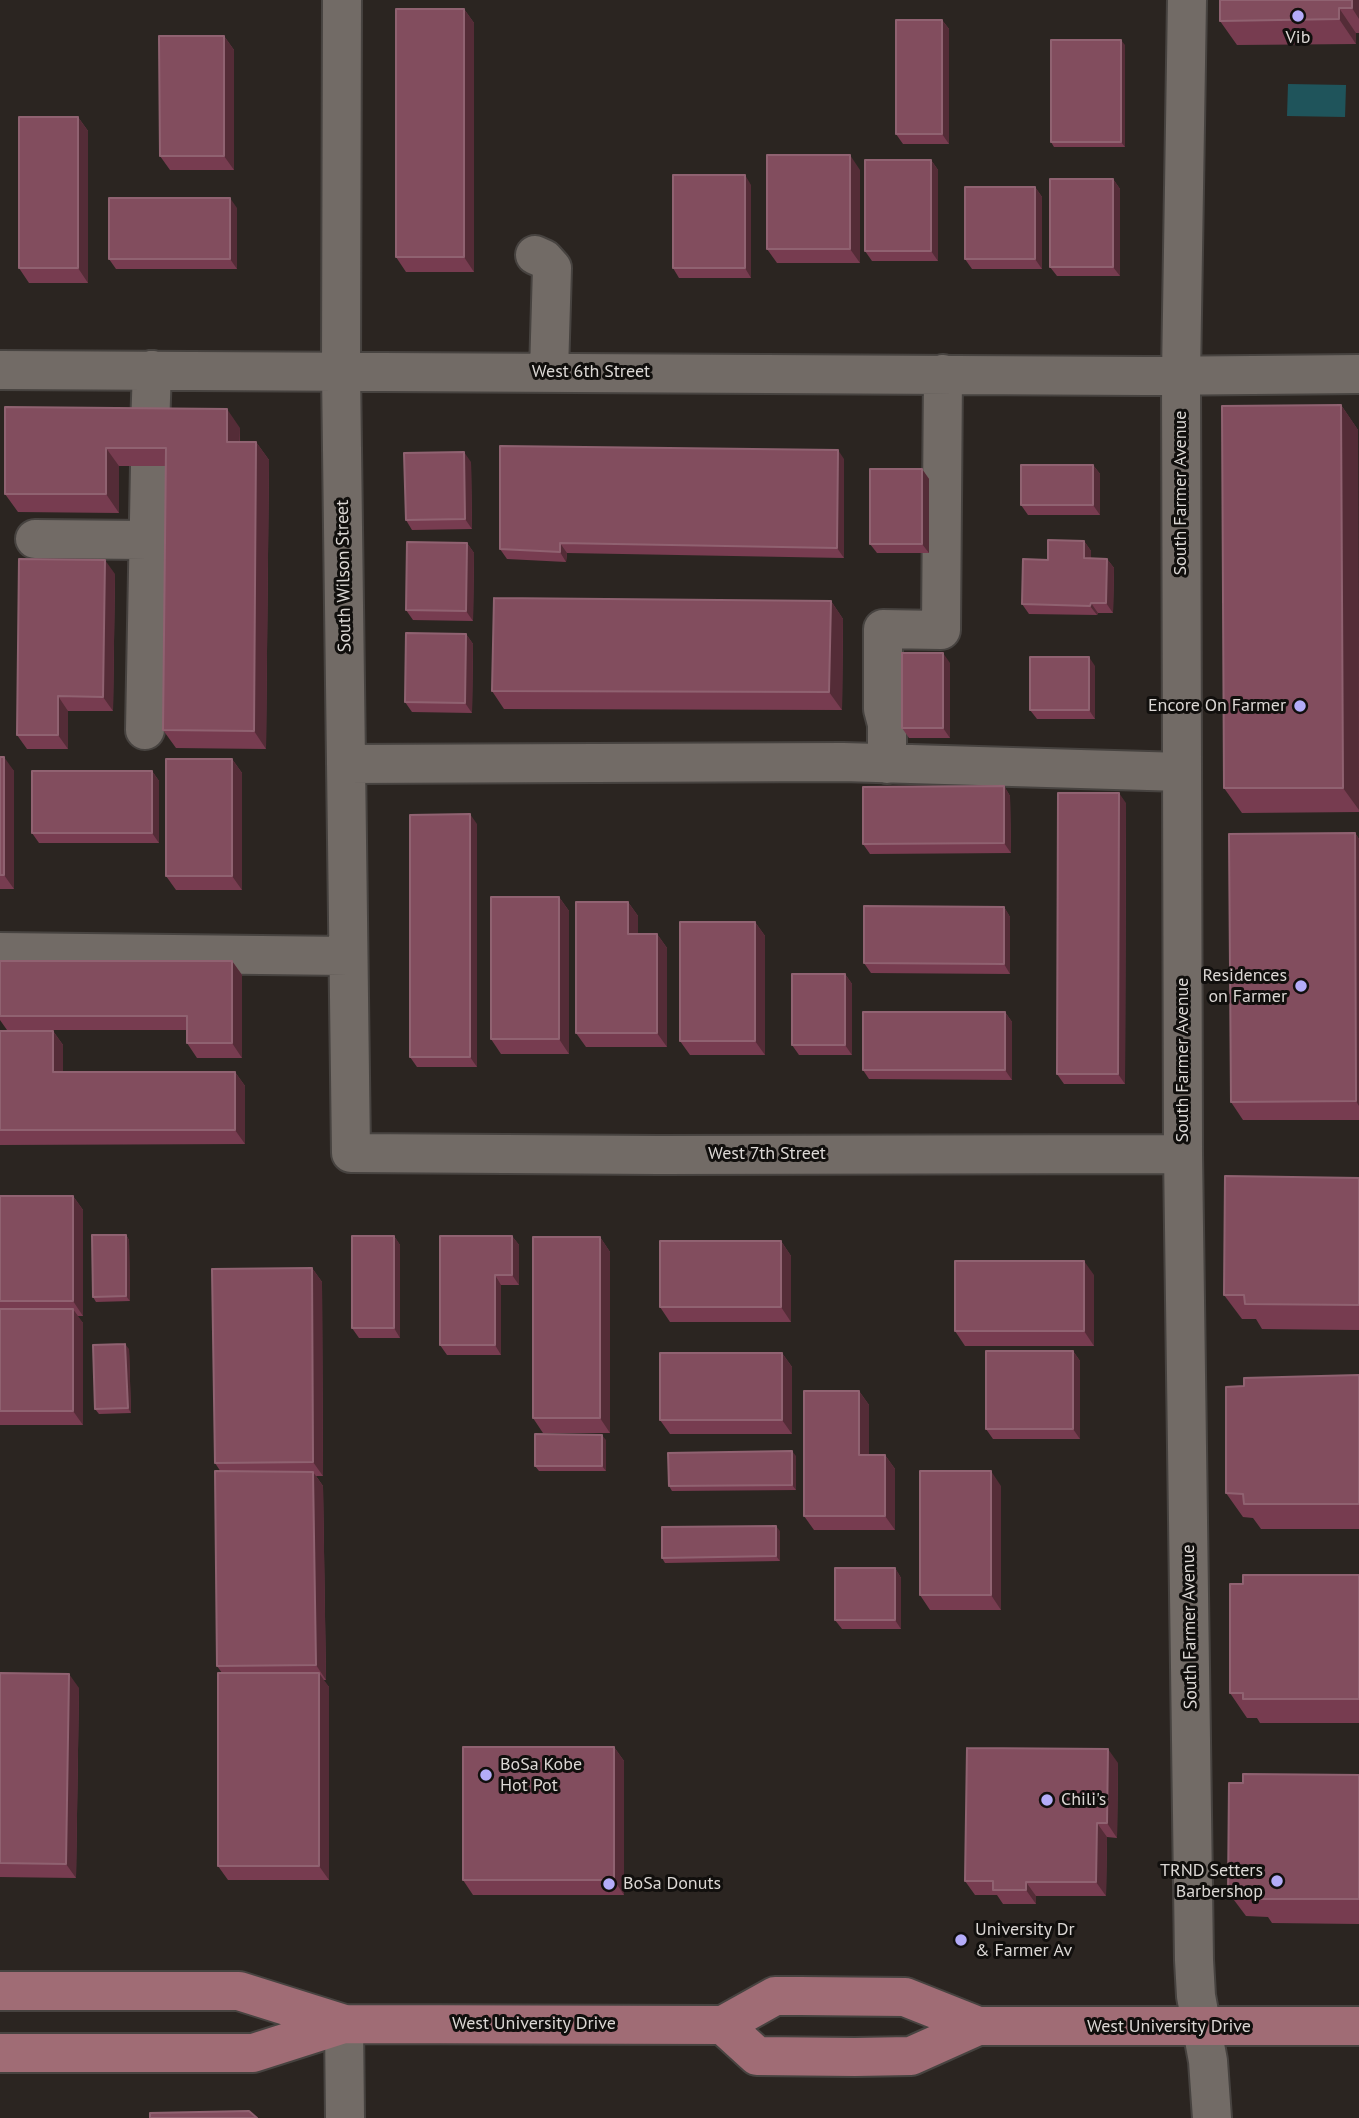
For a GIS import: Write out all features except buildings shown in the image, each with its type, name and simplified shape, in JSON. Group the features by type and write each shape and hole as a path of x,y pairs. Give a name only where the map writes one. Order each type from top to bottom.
{"main road":[{"name":"West University Drive","path":"0,1991 239,1991 345,2024 723,2025 775,1996 800,1996 905,1997 978,2026 1359,2026"},
{"name":"West University Drive","path":"0,2053 253,2053 345,2024"},
{"name":"West University Drive","path":"723,2025 757,2056 855,2057 911,2056 978,2026"}],"street":[{"name":"South Wilson Street","path":"342,0 341,371 351,1153"},
{"name":"South Farmer Avenue","path":"1187,0 1181,376 1183,1154 1194,1960 1196,1996 1209,2072 1212,2118"},
{"path":"534,255 544,259 552,268 549,372"},
{"name":"West 6th Street","path":"0,370 1181,376 1359,374"},
{"path":"150,427 152,370"},
{"path":"887,764 887,724 883,709 883,629 941,630 943,374"},
{"path":"145,730 150,466"},
{"path":"35,539 148,540"},
{"path":"346,764 887,764 1182,772"},
{"path":"0,952 348,956"},
{"name":"West 7th Street","path":"351,1153 1183,1154"},
{"path":"345,2024 345,2118"}],"water":[{"path":"1288,84 1346,85 1345,117 1287,116"}],"place":[{"name":"Vib","path":"1298,16"},
{"name":"Encore On Farmer","path":"1300,706"},
{"name":"Residences on Farmer","path":"1301,986"},
{"name":"BoSa Kobe Hot Pot","path":"486,1775"},
{"name":"Chili's","path":"1047,1800"},
{"name":"TRND Setters Barbershop","path":"1277,1881"},
{"name":"BoSa Donuts","path":"609,1884"},
{"name":"University Dr & Farmer Av","path":"961,1940"}]}
